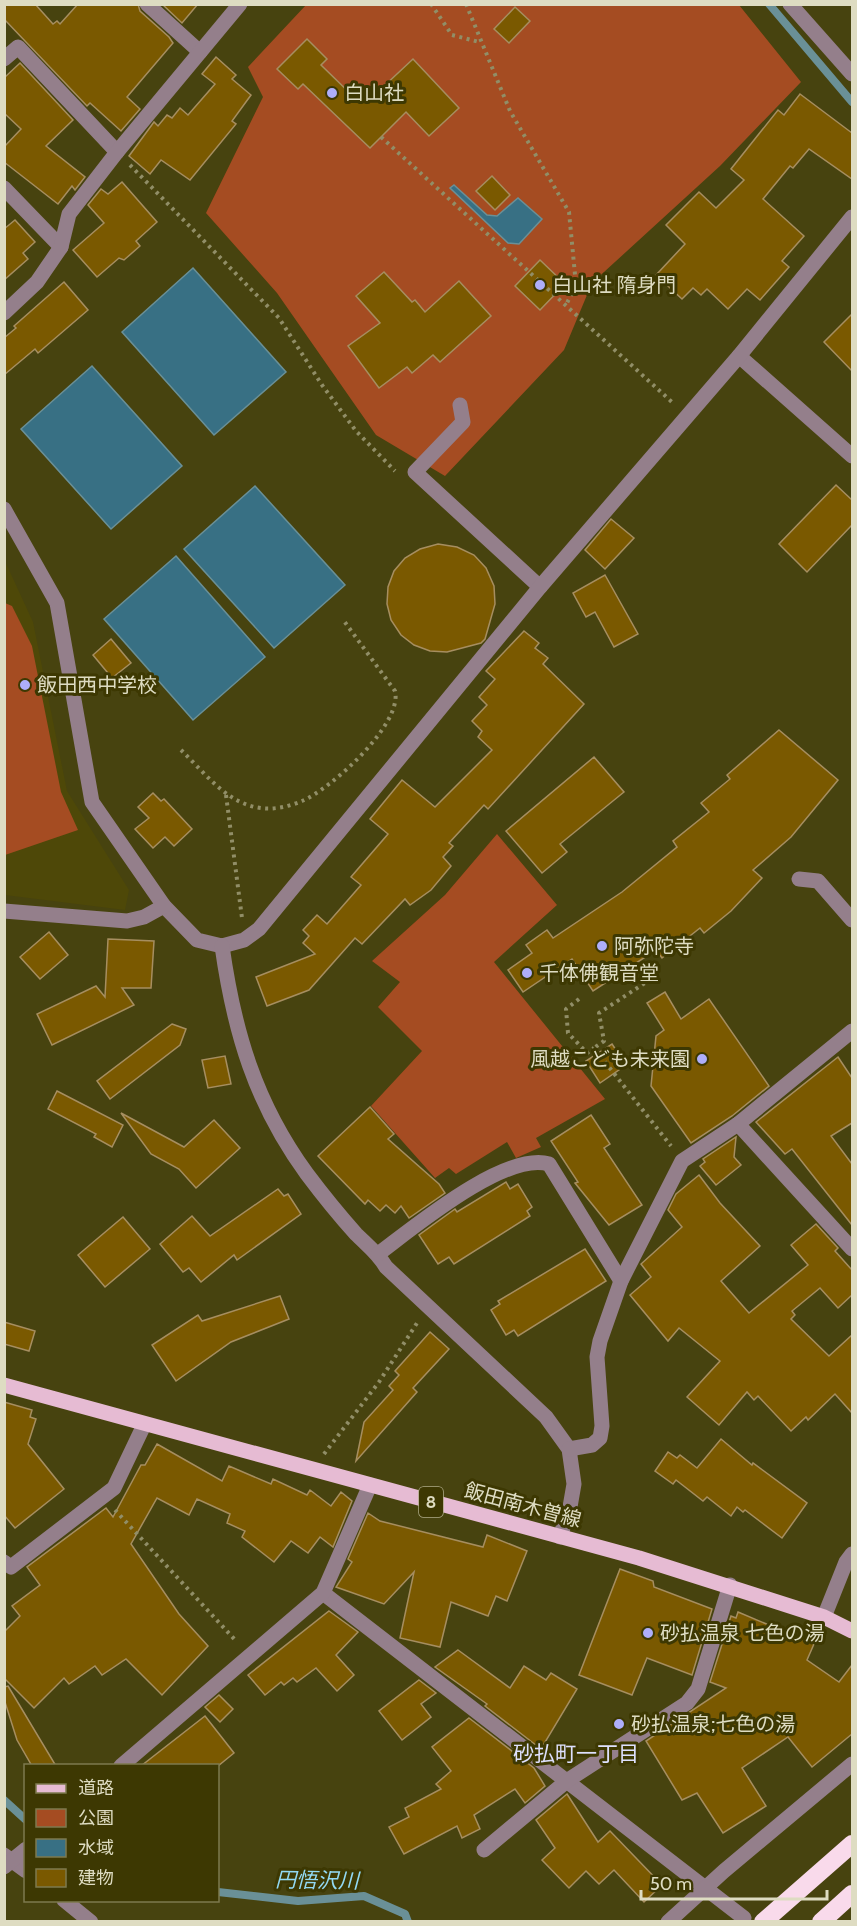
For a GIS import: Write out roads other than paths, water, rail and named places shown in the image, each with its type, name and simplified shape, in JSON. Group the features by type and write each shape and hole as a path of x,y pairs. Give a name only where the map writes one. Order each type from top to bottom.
{"highway":[{"path":"763,1922 852,1844"},
{"path":"821,1922 852,1894"}],"main road":[{"name":"飯田南木曽線","path":"4,1385 730,1585 824,1617 852,1631"}],"street":[{"path":"147,4 200,52"},
{"path":"4,313 37,282 61,247 69,214 117,152 240,4"},
{"path":"790,4 852,74"},
{"path":"4,59 18,48 117,152"},
{"path":"4,188 61,247"},
{"path":"4,508 57,603 92,802 164,906 197,940 222,946 244,940 259,929 540,587 738,356 852,217"},
{"path":"738,356 852,456"},
{"path":"460,405 463,422 415,472 435,502 540,587"},
{"path":"800,879 818,881 852,920"},
{"path":"4,912 127,921 144,917 164,906"},
{"path":"222,946 245,1055 263,1104 306,1173 357,1235 378,1254 386,1267 546,1417 568,1449 574,1484 570,1507 560,1537"},
{"path":"568,1449 592,1445 600,1438 602,1426 597,1357 621,1281 682,1161 738,1124 850,1037"},
{"path":"738,1124 852,1249"},
{"path":"378,1254 456,1196 483,1179 539,1161 549,1164 621,1281"},
{"path":"4,1562 11,1568 114,1488 144,1425"},
{"path":"123,1764 323,1593 370,1485"},
{"path":"824,1617 846,1562 852,1554"},
{"path":"483,1850 568,1780 687,1702 698,1689 730,1585"},
{"path":"323,1593 707,1887 744,1918"},
{"path":"668,1922 852,1764"},
{"path":"24,1850 7,1861 24,1870"},
{"path":"66,1902 91,1922"}],"water":[{"path":"454,185 487,215 497,216 518,198 542,219 519,244 508,243 450,188"},
{"path":"193,268 286,372 214,435 122,332"},
{"path":"92,366 182,466 111,529 21,429"},
{"path":"255,486 345,585 274,648 184,549"},
{"path":"176,556 265,657 193,720 104,619"}],"waterway":[{"path":"769,4 852,102"},
{"name":"円悟沢川","path":"4,1800 24,1818"},
{"name":"円悟沢川","path":"219,1892 298,1901 364,1896 405,1914 408,1922"}],"place":[{"name":"白山社","path":"332,93"},
{"name":"白山社 隋身門","path":"540,285"},
{"name":"飯田西中学校","path":"25,685"},
{"name":"阿弥陀寺","path":"602,946"},
{"name":"千体佛観音堂","path":"527,973"},
{"name":"風越こども未来園","path":"702,1059"},
{"name":"砂払温泉 七色の湯","path":"648,1633"},
{"name":"砂払温泉;七色の湯","path":"619,1724"}],"district":[{"name":"砂払町一丁目","path":"576,1753"}]}
